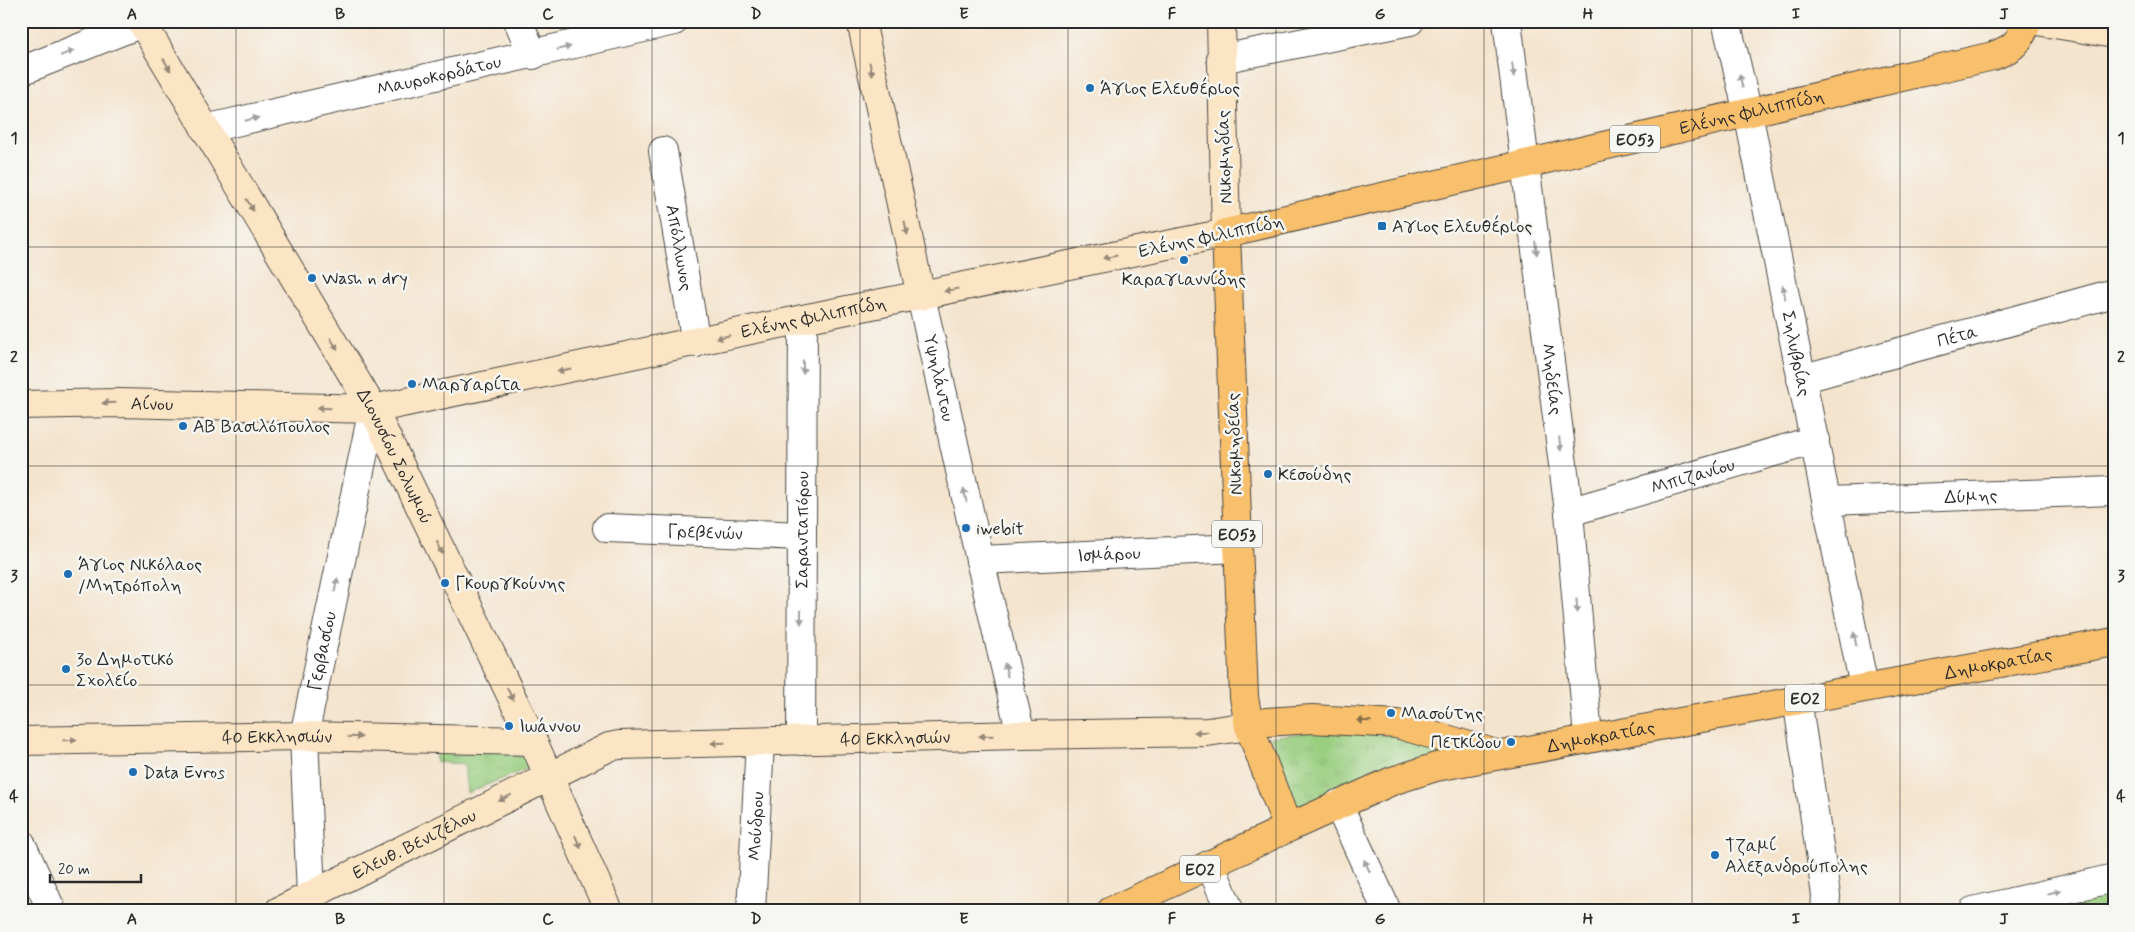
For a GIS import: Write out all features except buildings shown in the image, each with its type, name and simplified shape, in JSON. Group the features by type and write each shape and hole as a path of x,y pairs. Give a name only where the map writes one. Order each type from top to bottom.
{"main road":[{"name":"Ελένης Φιλιππίδη","path":"1226,233 1525,166 1748,112 1993,56 2012,49 2018,43 2028,21"},
{"name":"Νικομηδείας","path":"1226,233 1244,697 1249,726 1288,828"},
{"name":"Δημοκρατίας","path":"1111,911 1338,804 1411,774 1496,754 2114,642"},
{"path":"1249,726 1284,720 1312,719 1397,724 1496,754"}],"street":[{"path":"518,21 533,55"},
{"name":"Μαυροκορδάτου","path":"204,129 533,55 674,21"},
{"name":"Υψηλάντου","path":"860,21 980,560 1021,734"},
{"name":"Νικομηδίας","path":"1221,21 1226,233"},
{"path":"1221,59 1410,21"},
{"name":"Μηδείας","path":"1507,21 1569,512 1588,738"},
{"name":"Σηλυβρίας","path":"1726,21 1748,112 1864,687"},
{"path":"2037,21 2114,34"},
{"path":"21,71 144,22"},
{"name":"Διονυσίου Σολωμού","path":"144,22 204,129 373,409 533,741 609,911"},
{"name":"Απόλλωνος","path":"663,151 696,343"},
{"name":"Ελένης Φιλιππίδη","path":"373,409 1226,233"},
{"name":"Πέτα","path":"1801,379 2114,293"},
{"name":"Σαρανταπόρου","path":"801,741 803,319"},
{"name":"Αίνου","path":"21,405 118,403 373,409"},
{"name":"Γερβασίου","path":"311,895 304,736 373,409"},
{"name":"Μπιζανίου","path":"1569,512 1815,440"},
{"name":"Δύμης","path":"1827,501 2114,491"},
{"name":"Γρεβενών","path":"606,528 802,536"},
{"name":"Ισμάρου","path":"980,560 1238,548"},
{"path":"1797,699 1826,896 1825,911"},
{"name":"40 Εκκλησιών","path":"548,776 609,747 619,745 1021,734 1207,732 1249,726"},
{"name":"40 Εκκλησιών","path":"21,741 304,736 533,741"},
{"name":"Μούδρου","path":"751,911 760,742"},
{"name":"Ελευθ. Βενιζέλου","path":"279,911 548,776"},
{"path":"1338,804 1387,911"},
{"path":"21,843 52,911"},
{"path":"1210,864 1230,911"},
{"path":"1973,911 2114,878"}],"green space":[{"path":"1316,731 1396,735 1463,753 1410,763 1295,810 1271,737"},
{"path":"435,748 526,749 531,767 467,793 464,764 436,762"},
{"path":"2114,892 2114,911 2037,911"}],"place":[{"name":"Άγιος Ελευθέριος","path":"1090,88"},
{"name":"Αγιος Ελευθέριος","path":"1382,226"},
{"name":"Καραγιαννίδης","path":"1184,260"},
{"name":"Wash n dry","path":"312,278"},
{"name":"Μαργαρίτα","path":"412,384"},
{"name":"ΑΒ Βασιλόπουλος","path":"183,426"},
{"name":"Κεσούδης","path":"1268,474"},
{"name":"iwebit","path":"966,528"},
{"name":"Άγιος Νικόλαος /Μητρόπολη","path":"68,574"},
{"name":"Γκουργκούνης","path":"445,583"},
{"name":"3ο Δημοτικό Σχολείο","path":"66,669"},
{"name":"Μασούτης","path":"1391,713"},
{"name":"Ιωάννου","path":"509,726"},
{"name":"Πετκίδου","path":"1511,742"},
{"name":"Data Evros","path":"133,772"},
{"name":"Tζαμί Αλεξανδρούπολης","path":"1715,855"}]}
